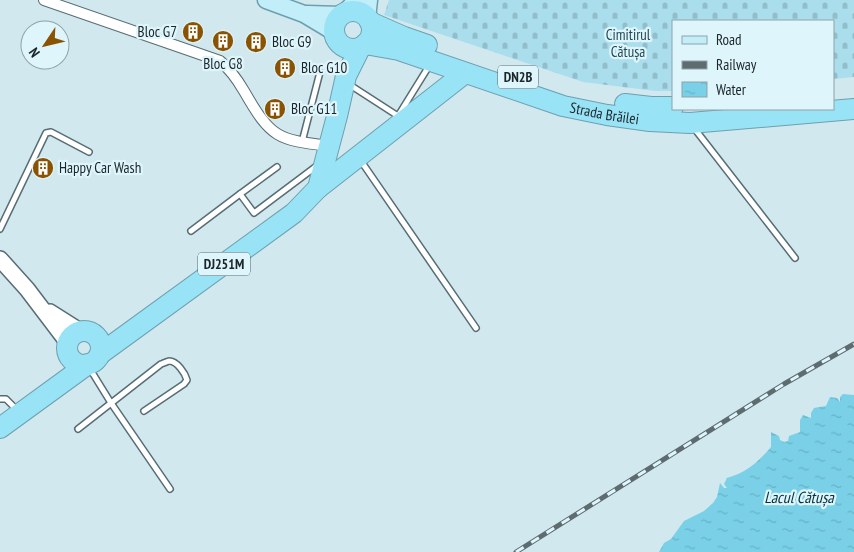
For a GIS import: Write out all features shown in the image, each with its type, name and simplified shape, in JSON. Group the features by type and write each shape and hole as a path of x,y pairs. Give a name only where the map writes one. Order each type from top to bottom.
{"highway":[{"name":"Strada Brăilei","path":"672,107 651,107 610,102 566,92 404,38 369,13 357,12 343,20 344,47 352,49 363,46 399,50 563,106 607,116 690,123 854,109"},
{"path":"363,46 371,34 369,13"},
{"name":"DJ251M","path":"343,20 346,79"},
{"name":"DJ251M","path":"318,188 346,79 363,46"},
{"name":"DJ251M","path":"0,428 9,404 57,387 294,213 318,188 399,120 465,73"},
{"path":"834,98 854,96"},
{"path":"78,340 127,335"},
{"path":"78,340 101,342 94,359 77,363 78,340"},
{"path":"57,387 78,340"}],"main road":[{"name":"Strada Brăilei","path":"266,0 304,14 343,20"}],"street":[{"path":"44,0 220,61 232,72 265,125 273,133 328,152"},
{"path":"0,259 42,308 78,340"}],"lane":[{"path":"346,79 399,120 432,61"},
{"path":"302,143 320,72"},
{"path":"690,123 795,258"},
{"path":"0,229 46,133 51,132 89,152"},
{"path":"240,194 254,213 328,152"},
{"path":"358,156 476,328"},
{"path":"191,231 277,167"},
{"path":"94,359 111,402 170,489"},
{"path":"78,429 160,364 169,361 176,362 187,380 144,411"},
{"path":"0,392 9,404"}],"green space":[{"name":"Cimitirul Cătușa","path":"389,0 854,0 854,77 834,79 834,20 672,20 672,91 655,91 583,82 384,15"}],"water":[{"name":"Lacul Cătușa","path":"843,394 854,395 854,552 659,552 664,543 671,539 684,521 704,511 713,503 717,497 720,483 724,488 727,488 724,484 727,478 746,470 766,453 771,447 771,432 779,436 780,440 788,441 789,436 800,432 800,420 803,415 811,418 814,408 826,406 830,397 837,398 840,402 840,397"}],"railway":[{"path":"516,552 784,384 854,344"}],"place":[{"name":"Bloc G7","path":"193,32"},
{"name":"Bloc G8","path":"223,41"},
{"name":"Bloc G9","path":"256,42"},
{"name":"Bloc G10","path":"285,68"},
{"name":"Bloc G11","path":"275,109"},
{"name":"Happy Car Wash","path":"43,168"}]}
